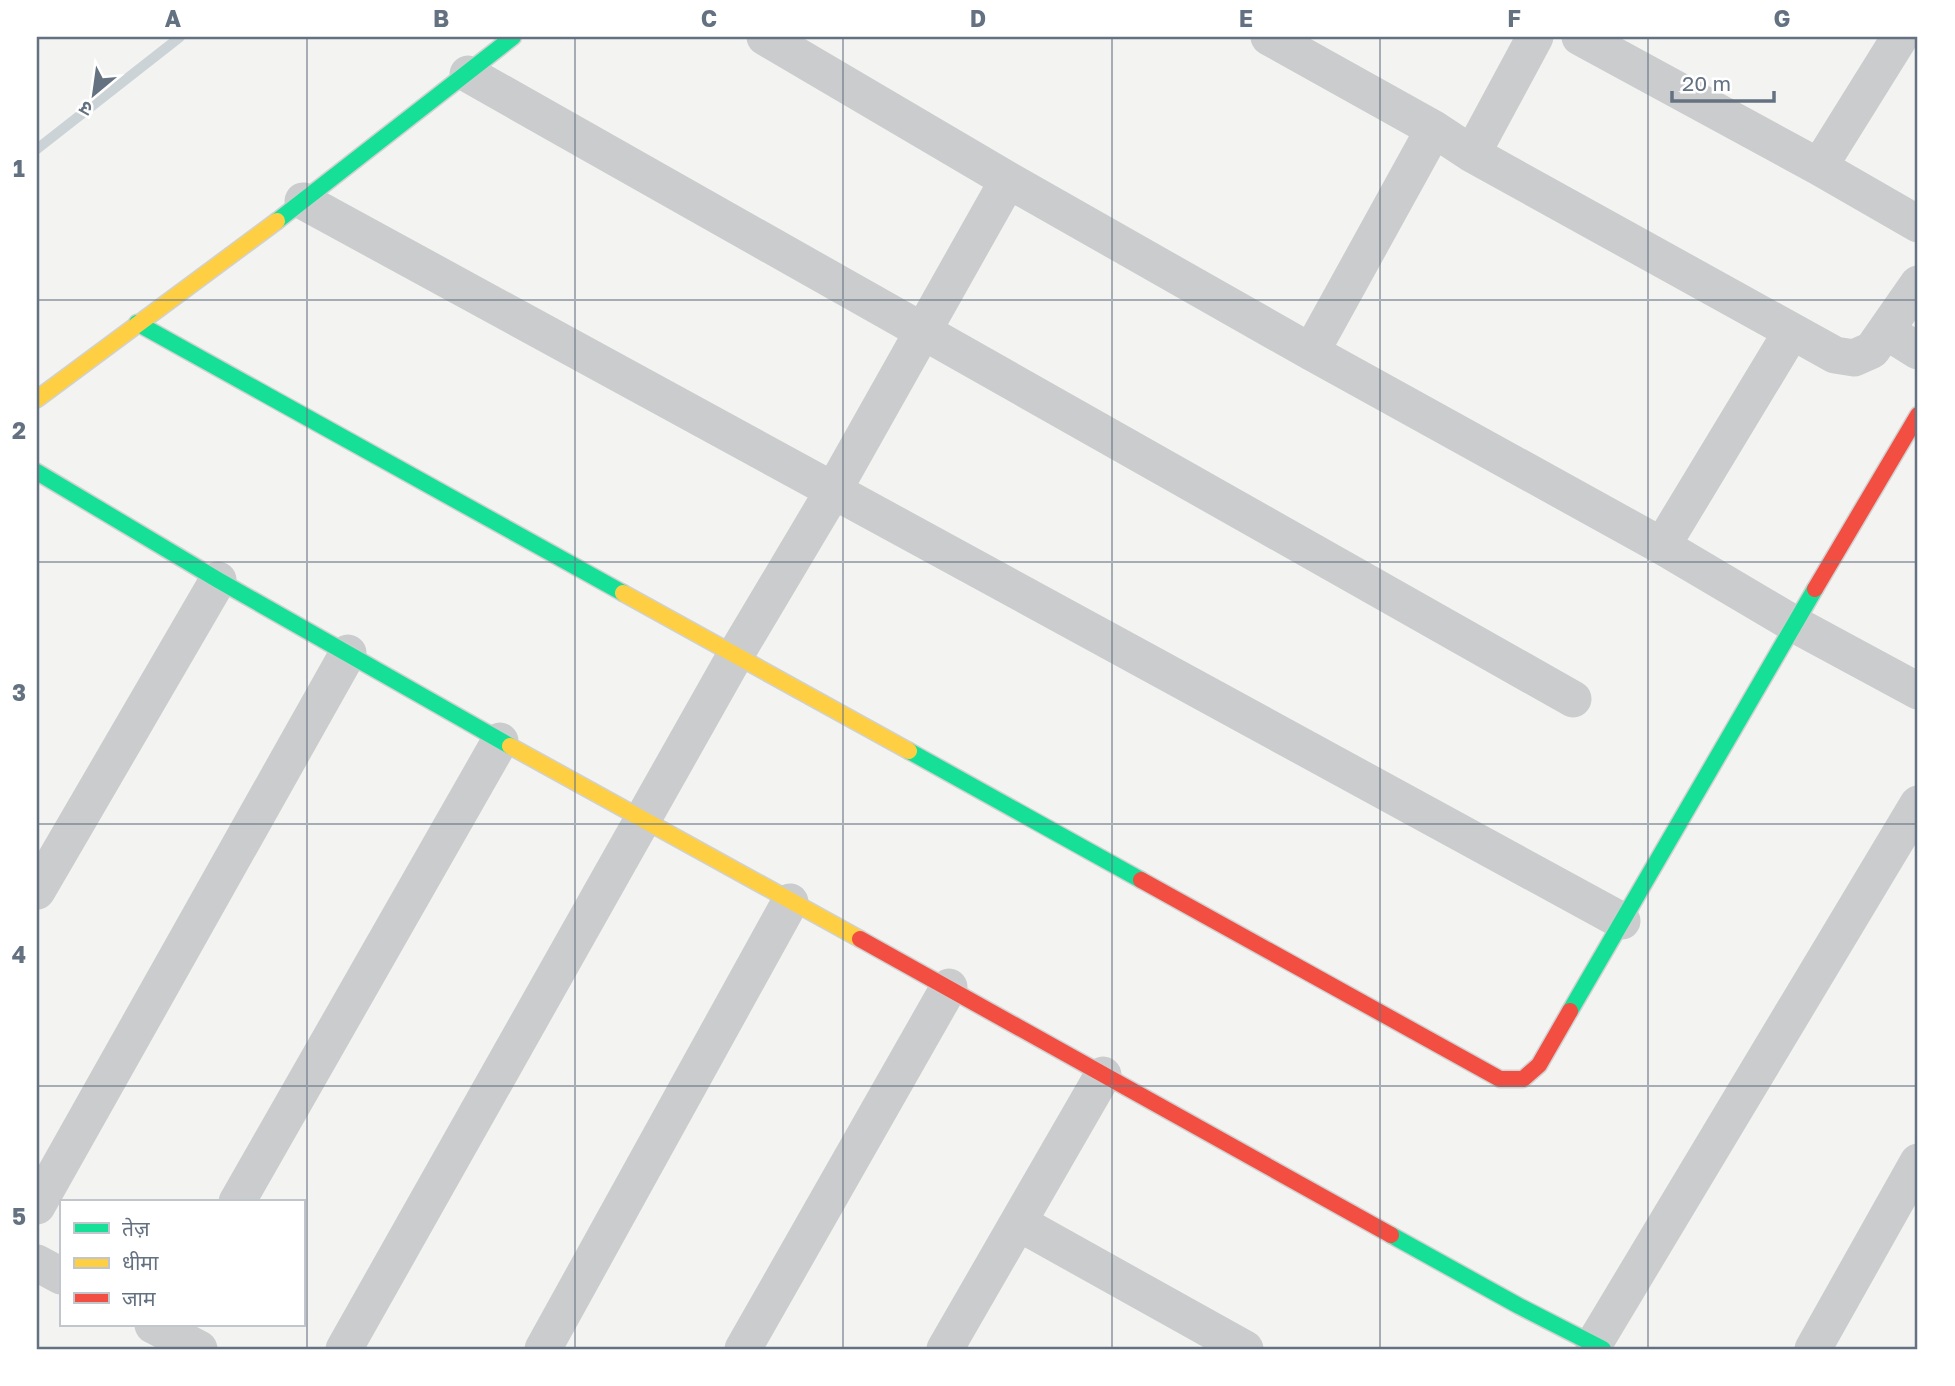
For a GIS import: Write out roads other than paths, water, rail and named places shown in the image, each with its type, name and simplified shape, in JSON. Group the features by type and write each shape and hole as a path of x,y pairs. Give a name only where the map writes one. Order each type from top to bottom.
{"street":[{"path":"37,399 303,201 513,37"},
{"path":"765,37 1008,180 1311,352 1918,691"},
{"path":"1269,37 1835,355 1854,358 1872,350 1918,284"},
{"path":"1472,153 1535,37"},
{"path":"1580,37 1918,224"},
{"path":"1819,167 1900,37"},
{"path":"468,74 1573,699"},
{"path":"1311,352 1434,129"},
{"path":"344,1349 736,654 833,491 1008,180"},
{"path":"303,201 1622,921"},
{"path":"137,323 1500,1079 1523,1079 1539,1065 1918,415"},
{"path":"1662,546 1792,331"},
{"path":"1886,331 1918,351"},
{"path":"37,472 218,580 500,741 949,987 1519,1306 1598,1347 1918,804"},
{"path":"37,891 218,580"},
{"path":"37,1206 348,653"},
{"path":"238,1200 500,741"},
{"path":"543,1349 790,902"},
{"path":"743,1349 949,987"},
{"path":"945,1349 1103,1075"},
{"path":"1813,1349 1918,1161"},
{"path":"1020,1223 1200,1338 1245,1349"},
{"path":"37,1263 60,1275"},
{"path":"161,1327 199,1349"}],"waterway":[{"path":"37,149 180,37"}]}
